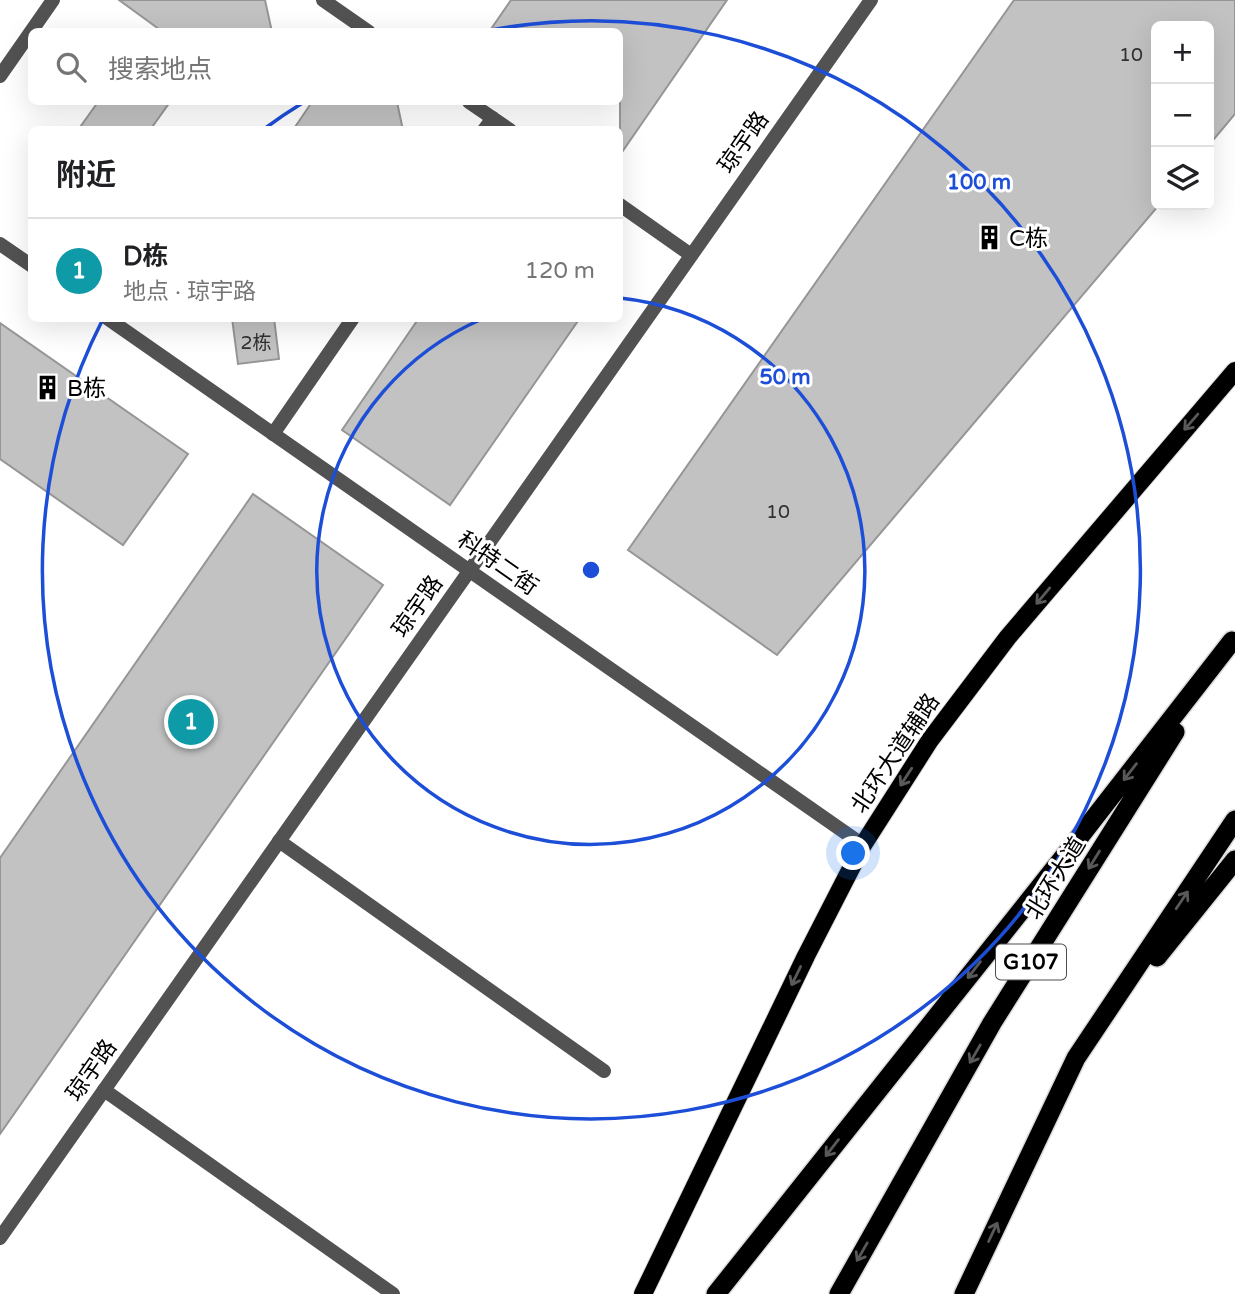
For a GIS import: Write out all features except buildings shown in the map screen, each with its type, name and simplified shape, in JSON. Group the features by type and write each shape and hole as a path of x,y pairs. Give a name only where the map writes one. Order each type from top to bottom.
{"highway":[{"path":"716,1294 1233,639"},
{"name":"北环大道","path":"839,1294 992,1023 1233,639"},
{"path":"964,1294 1076,1058 1235,820"},
{"path":"1076,1058 1235,860"}],"main road":[{"name":"北环大道辅路","path":"643,1294 806,956 863,845 930,740 1008,638 1235,371"}],"street":[{"path":"33,28 53,0"},
{"path":"323,0 363,28"},
{"name":"琼宇路","path":"0,1238 871,0"},
{"path":"0,76 28,36"},
{"path":"472,105 489,124"},
{"path":"623,207 691,255"},
{"path":"0,244 28,263"},
{"name":"科特二街","path":"113,322 863,845"},
{"path":"273,434 351,322"},
{"path":"279,841 604,1071"},
{"path":"104,1090 393,1294"}],"place":[{"name":"C栋","path":"989,238"},
{"name":"B栋","path":"47,388"},
{"name":"D栋","path":"191,722"}]}
